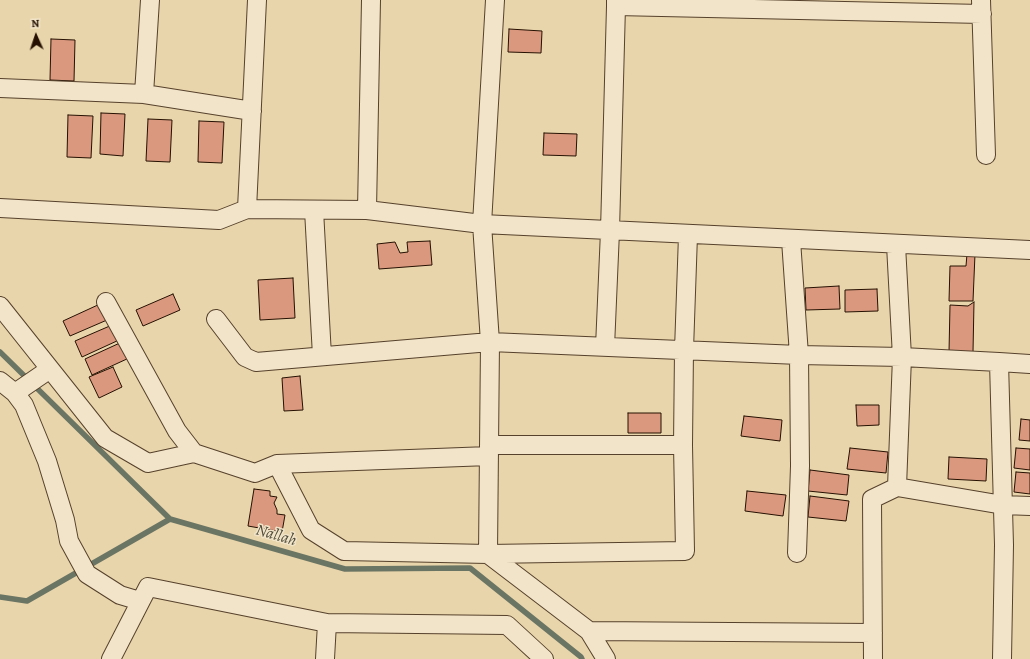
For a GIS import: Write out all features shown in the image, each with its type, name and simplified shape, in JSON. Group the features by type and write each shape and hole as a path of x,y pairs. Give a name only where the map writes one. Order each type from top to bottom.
{"street":[{"path":"144,94 150,0"},
{"path":"247,209 257,0"},
{"path":"367,210 371,0"},
{"path":"488,554 490,342 482,224 495,0"},
{"path":"605,347 610,231 616,3 982,7 986,155"},
{"path":"0,88 144,94 252,111"},
{"path":"0,208 219,220 247,209 367,210 482,224 896,245 1030,250"},
{"path":"314,210 322,356"},
{"path":"277,464 311,530 344,551 488,554 685,552 683,445 684,350 688,234"},
{"path":"791,240 799,355 800,466 797,553"},
{"path":"896,245 902,357 897,487"},
{"path":"106,302 177,431 194,453"},
{"path":"0,306 104,438 148,463 194,453 255,473 277,464 489,451 683,445"},
{"path":"216,319 244,358 256,362 490,342 799,355 902,357 1030,364"},
{"path":"999,362 1004,545 1002,659"},
{"path":"15,392 50,369"},
{"path":"0,381 15,392 24,405 47,461 65,520 69,541 87,574 120,595 140,601"},
{"path":"874,659 872,499 897,487 1003,505 1030,506"},
{"path":"488,554 589,632 606,659"},
{"path":"111,659 148,587 326,623 507,625 544,659"},
{"path":"325,659 326,623"},
{"path":"589,632 873,633"}],"building":[{"path":"509,29 542,31 541,53 508,52"},
{"path":"51,39 75,40 74,81 50,80"},
{"path":"101,113 125,114 123,156 100,154"},
{"path":"68,115 93,116 91,158 67,157"},
{"path":"148,119 172,120 170,162 146,161"},
{"path":"199,121 224,122 222,163 198,162"},
{"path":"544,133 577,134 576,156 543,155"},
{"path":"430,241 432,265 379,269 377,244 395,242 400,253 408,252 407,242"},
{"path":"967,254 975,254 973,301 949,301 950,266 966,266"},
{"path":"293,278 295,318 260,320 258,280"},
{"path":"839,286 840,309 806,310 805,288"},
{"path":"877,289 878,311 845,312 845,290"},
{"path":"173,294 180,310 143,326 136,310"},
{"path":"974,302 973,352 949,352 950,305 968,306"},
{"path":"100,304 107,320 70,336 63,321"},
{"path":"112,325 119,340 82,357 75,341"},
{"path":"122,342 129,358 92,375 85,359"},
{"path":"113,367 122,387 99,398 89,377"},
{"path":"300,376 303,410 284,411 282,378"},
{"path":"856,405 879,405 879,425 857,426"},
{"path":"628,413 661,413 661,433 628,433"},
{"path":"744,416 782,420 780,441 741,436"},
{"path":"1021,419 1030,420 1030,441 1019,440"},
{"path":"850,448 888,452 886,473 847,469"},
{"path":"1016,448 1030,449 1030,470 1014,468"},
{"path":"949,457 987,459 986,481 948,479"},
{"path":"810,470 849,475 847,495 808,491"},
{"path":"1016,472 1030,473 1030,494 1014,492"},
{"path":"254,489 270,491 270,496 277,497 274,503 277,514 285,515 282,532 248,526"},
{"path":"747,491 786,495 783,516 745,511"},
{"path":"810,496 849,501 846,521 808,517"}],"waterway":[{"name":"Nallah","path":"0,352 170,519 345,569 470,568 582,659"},
{"path":"0,597 27,601 170,519"}]}
